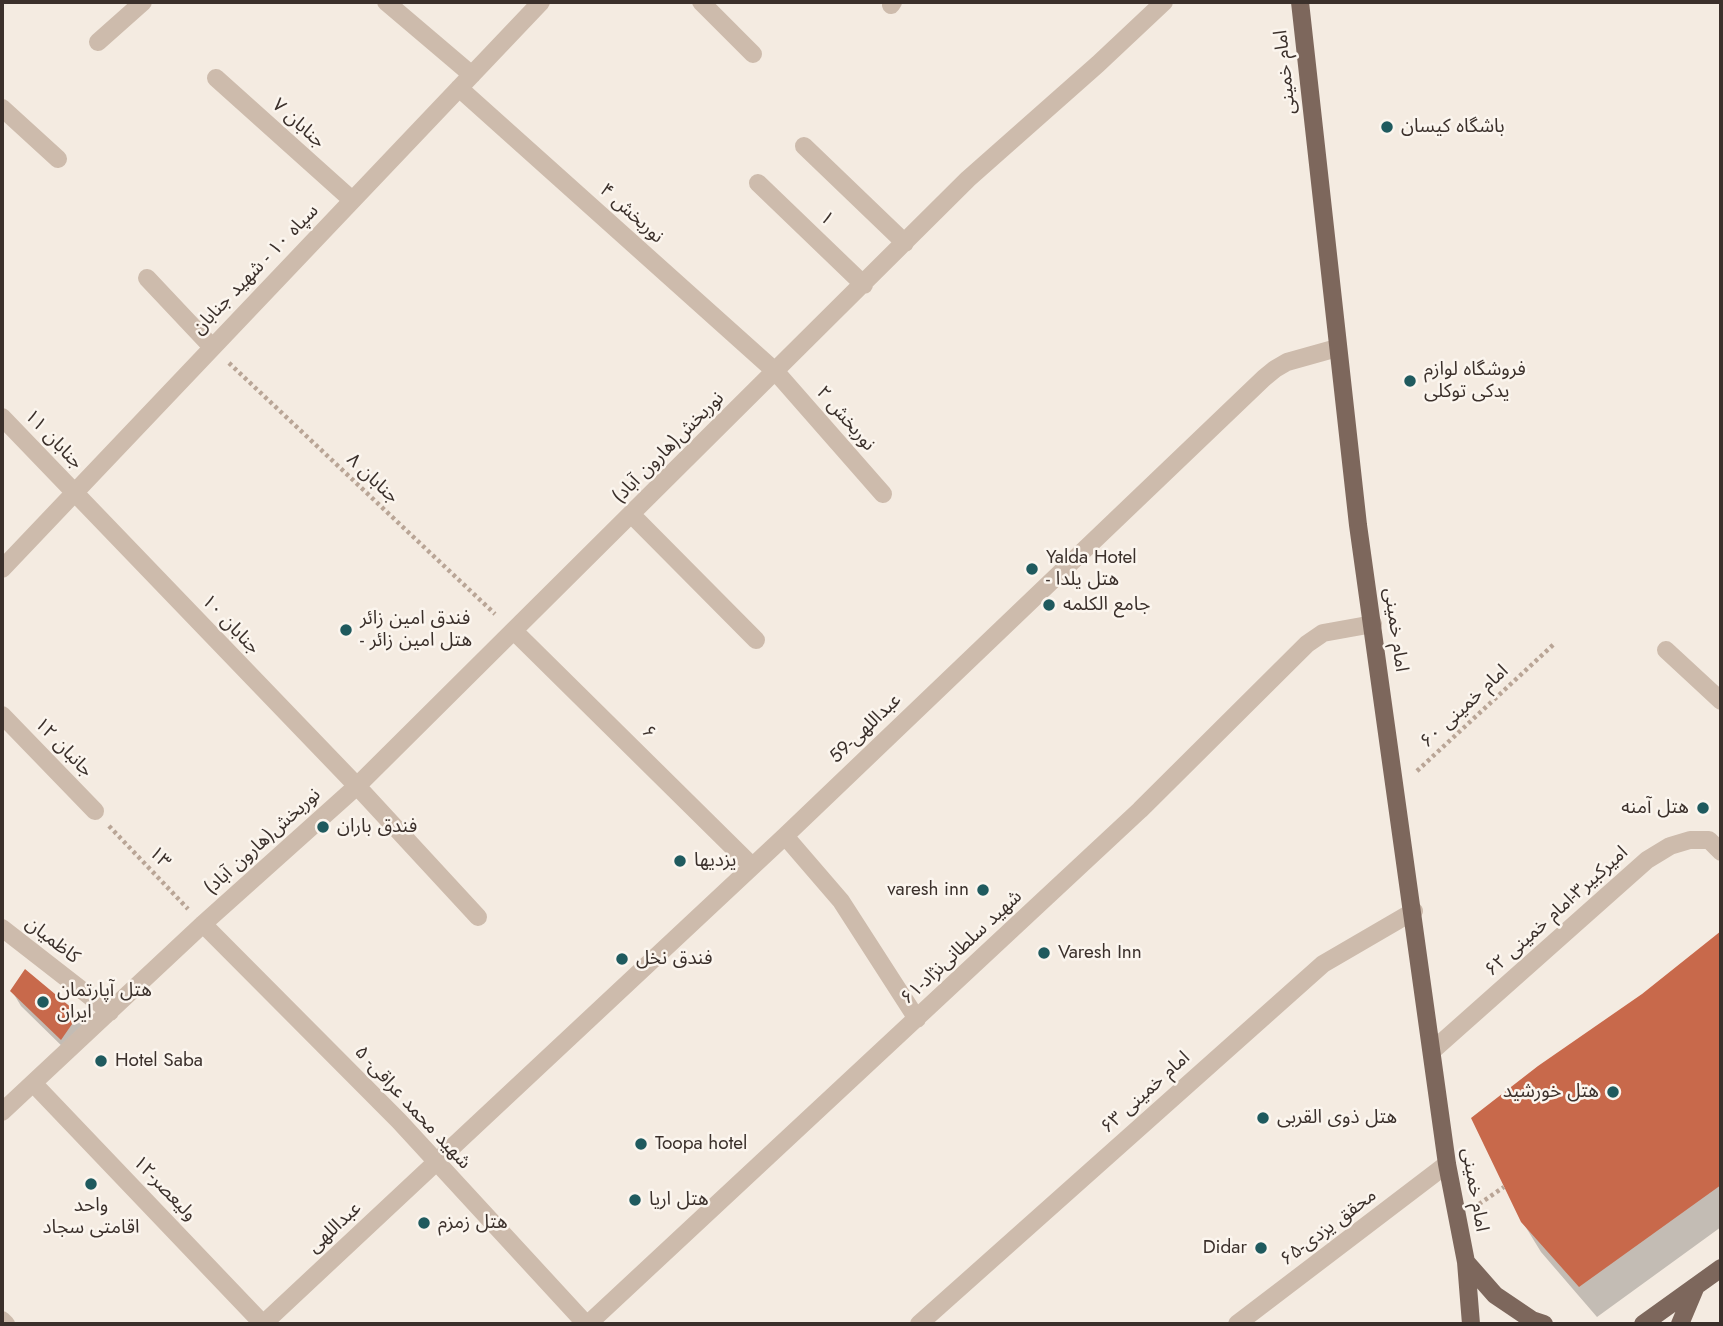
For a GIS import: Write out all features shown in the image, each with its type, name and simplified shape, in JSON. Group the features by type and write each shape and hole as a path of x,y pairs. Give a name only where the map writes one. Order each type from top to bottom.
{"main road":[{"name":"امام خمینی","path":"1300,2 1337,348 1447,1164 1466,1262 1471,1324"},
{"name":"امام خمینی","path":"1466,1262 1495,1295 1532,1320 1544,1324"},
{"path":"1643,1324 1721,1270"},
{"path":"1680,1324 1696,1286"}],"street":[{"path":"98,42 143,2"},
{"name":"نوربخش ۴","path":"386,2 466,81 776,372"},
{"name":"سپاه ۱۰ - شهید جنابان","path":"2,569 541,2"},
{"path":"701,2 752,54"},
{"name":"نوربخش(هارون آباد)","path":"2,1112 203,924 357,786 968,179 1164,2"},
{"name":"جنابان ۷","path":"216,78 352,201"},
{"path":"2,108 58,159"},
{"path":"804,146 905,243"},
{"name":"۱","path":"758,183 864,285"},
{"path":"147,278 212,347"},
{"name":"عبداللهی-59","path":"435,1162 785,836 1269,373 1287,362 1337,348"},
{"name":"نوربخش ۲","path":"776,372 883,494"},
{"name":"جنابان ۱۱","path":"2,417 73,492"},
{"name":"جنابان ۱۰","path":"73,492 357,786 478,917"},
{"path":"632,514 755,640"},
{"name":"شهید سلطانی‌نژاد-۶۱","path":"587,1324 1140,810 1307,644 1322,633 1373,624"},
{"name":"۶","path":"514,631 752,866"},
{"path":"1666,650 1721,701"},
{"name":"جانبان ۱۲","path":"2,715 94,811"},
{"path":"785,836 841,901 917,1019"},
{"name":"امیرکبیر۳-امام خمینی ۶۲","path":"1432,1051 1647,860 1670,846 1690,840 1709,840 1721,852"},
{"name":"امام خمینی ۶۳","path":"919,1324 1322,964 1414,911"},
{"name":"شهید محمد عراقی- ۵","path":"203,924 399,1121 587,1324"},
{"name":"کاظمیان","path":"2,928 110,1012"},
{"name":"ولیعصر-۱۲","path":"33,1083 263,1324"},
{"name":"عبداللهی","path":"263,1324 435,1162"},
{"name":"محقق یزدی-۶۵","path":"1237,1324 1447,1164"},
{"path":"2,1320 6,1324"}],"path":[{"name":"جنابان ۸","path":"212,347 514,631"},
{"name":"امام خمینی ۶۰","path":"1396,790 1554,644"},
{"name":"۱۳","path":"94,811 203,924"}],"building":[{"name":"هتل خورشید","path":"1721,931 1721,1185 1579,1287 1521,1222 1471,1118 1538,1066 1642,994"},
{"name":"هتل آپارتمان ایران","path":"25,969 79,1014 61,1040 10,991"}],"place":[{"name":"باشگاه کیسان","path":"1387,127"},
{"name":"فروشگاه لوازم یدکی توکلی","path":"1410,381"},
{"name":"Yalda Hotel - هتل یلدا","path":"1032,569"},
{"name":"جامع الکلمه","path":"1049,605"},
{"name":"فندق امین زائر - هتل امین زائر","path":"346,630"},
{"name":"هتل آمنه","path":"1703,808"},
{"name":"فندق باران","path":"323,827"},
{"name":"یزدیها","path":"680,861"},
{"name":"varesh inn","path":"983,890"},
{"name":"Varesh Inn","path":"1044,953"},
{"name":"فندق نخل","path":"622,959"},
{"name":"هتل آپارتمان ایران","path":"43,1002"},
{"name":"Hotel Saba","path":"101,1061"},
{"name":"هتل خورشید","path":"1613,1092"},
{"name":"هتل ذوی القربی","path":"1263,1118"},
{"name":"Toopa hotel","path":"641,1144"},
{"name":"واحد اقامتی سجاد","path":"91,1184"},
{"name":"هتل اریا","path":"635,1200"},
{"name":"هتل زمزم","path":"424,1223"},
{"name":"Didar","path":"1261,1248"}]}
